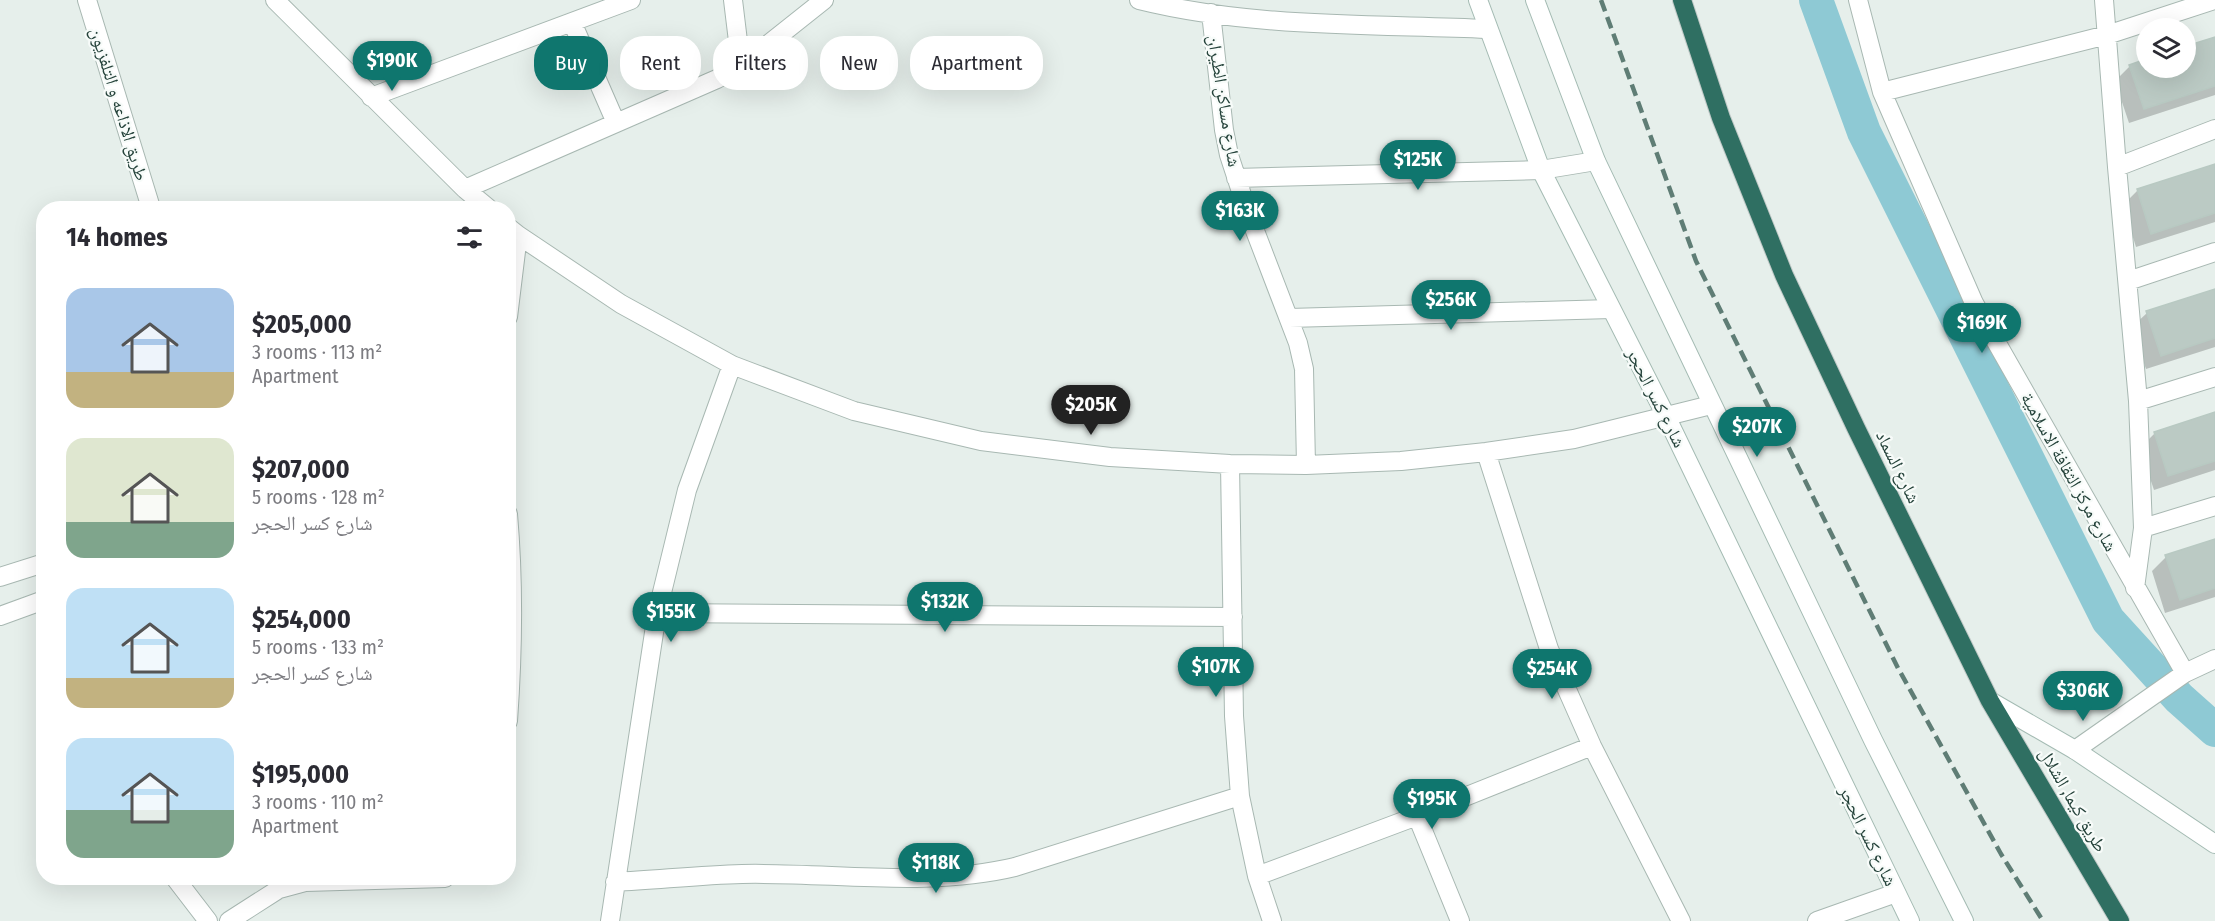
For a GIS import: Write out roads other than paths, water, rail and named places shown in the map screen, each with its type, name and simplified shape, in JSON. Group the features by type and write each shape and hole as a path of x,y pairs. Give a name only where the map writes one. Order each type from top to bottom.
{"highway":[{"name":"شارع السماد","path":"1682,0 1721,118 1784,275 1990,701"},
{"name":"طريق كيما, الشلال","path":"1990,701 2120,921"}],"street":[{"name":"طريق الاذاعه و التلفزيون","path":"87,0 149,201"},
{"path":"274,0 480,201"},
{"path":"371,97 631,0"},
{"path":"733,0 737,36"},
{"path":"779,36 824,0"},
{"name":"شارع كسر الحجر","path":"1478,0 1541,170 1667,418 1910,921"},
{"path":"1535,0 1596,160 1873,740 1964,921"},
{"name":"شارع مركز الثقافة الاسلامية","path":"1858,0 1882,92 1974,303 2185,673"},
{"path":"2104,0 2138,401 2143,528 2135,588"},
{"path":"1882,92 2107,35 2214,0"},
{"path":"1144,1 1211,13 1280,21 1487,29"},
{"name":"شارع مساكن الطيران","path":"1211,13 1224,130 1236,178 1289,318 1304,369 1306,465"},
{"path":"572,22 616,123"},
{"path":"465,189 713,81"},
{"path":"2117,166 2215,129"},
{"path":"1236,178 1541,170 1596,160"},
{"path":"516,233 621,304 732,365 854,411 981,441 1110,457 1230,464 1306,465 1401,461 1574,439 1667,418 1712,405"},
{"path":"2128,281 2215,252"},
{"path":"1289,318 1611,309"},
{"path":"610,921 657,613 687,490 732,365"},
{"path":"2138,401 2215,377"},
{"path":"1486,452 1549,649 1592,746 1681,921"},
{"path":"1230,464 1234,716 1240,795 1257,876 1272,921"},
{"path":"2143,528 2215,506"},
{"path":"0,577 36,566"},
{"path":"0,616 36,603"},
{"path":"657,613 1233,617"},
{"path":"2075,750 2185,673 2215,659"},
{"path":"1990,701 2075,750 2215,844"},
{"path":"1257,876 1417,816 1592,746"},
{"path":"615,882 742,874 890,878 987,874 1240,795"},
{"path":"1417,816 1460,921"},
{"path":"180,885 208,921"},
{"path":"229,921 279,889 294,885"},
{"path":"1817,921 1896,893"}],"waterway":[{"path":"1816,0 1864,132 2108,620 2179,698 2215,730"}],"railway":[{"path":"1601,0 1696,261 1898,668 2001,854 2043,921"}]}
